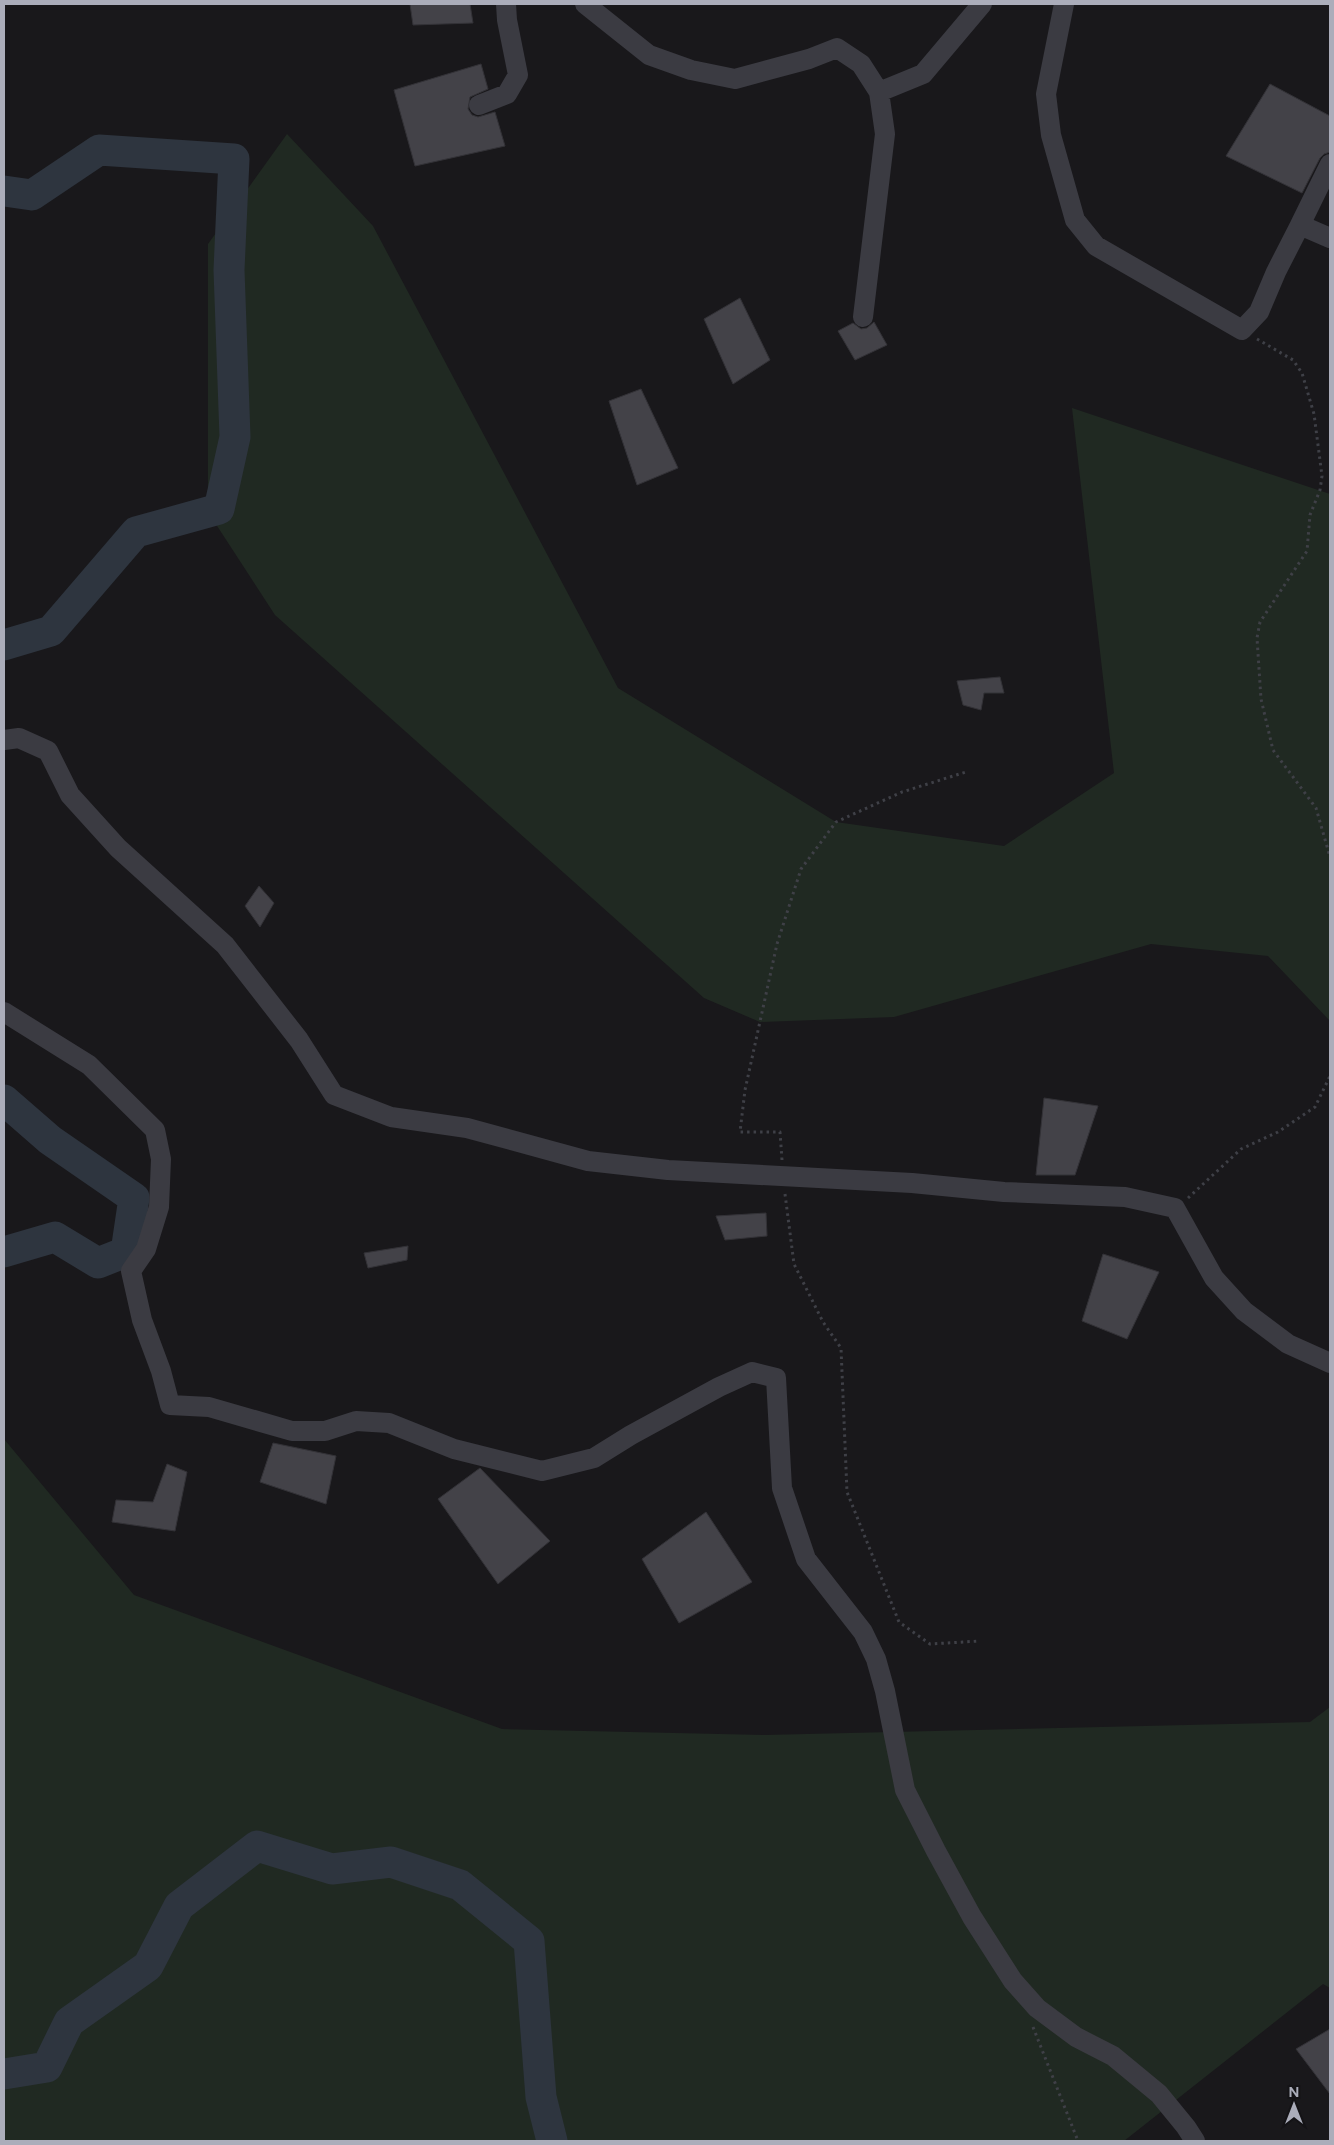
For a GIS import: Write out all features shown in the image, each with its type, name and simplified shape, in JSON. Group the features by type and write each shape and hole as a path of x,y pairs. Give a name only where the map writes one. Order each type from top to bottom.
{"street":[{"path":"479,105 507,94 518,76 507,20 506,4"},
{"path":"586,4 649,55 691,70 735,79 809,59 837,48 861,64 879,92 885,134 863,317"},
{"path":"879,92 923,74 982,4"},
{"path":"1064,4 1046,94 1051,135 1075,220 1096,246 1242,330 1259,312 1276,272 1300,225 1325,160"},
{"path":"1300,225 1330,238"},
{"path":"4,740 19,738 48,751 70,795 118,848 226,945 299,1040 334,1095 391,1117 467,1128 588,1161 668,1170 912,1183 1004,1192 1126,1197 1176,1208 1214,1278 1244,1311 1288,1344 1330,1363"},
{"path":"4,1012 89,1065 155,1130 161,1159 159,1206 146,1249 131,1271 142,1320 161,1371 170,1405 209,1407 292,1431 325,1431 356,1422 389,1423 454,1449 542,1471 594,1458 631,1434 719,1387 752,1372 776,1378 782,1488 806,1559 863,1632 876,1660 885,1691 904,1790 936,1851 972,1916 1013,1981 1037,2008 1076,2037 1113,2056 1159,2094 1195,2141"}],"path":[{"path":"1242,330 1293,360 1302,372 1314,414 1322,476 1320,490 1310,515 1307,551 1260,622 1258,655 1264,716 1273,750 1316,808 1330,857"},
{"path":"1176,1208 1241,1149 1278,1132 1315,1107 1330,1076"},
{"path":"1031,2023 1078,2141"}],"shaded area":[{"path":"287,134 373,226 618,688 836,822 1004,846 1114,773 1072,408 1330,494 1330,1021 1268,956 1151,944 894,1017 760,1022 704,998 275,615 208,512 208,244"},
{"path":"4,1439 134,1595 502,1729 765,1735 1310,1722 1330,1707 1330,1988 1323,1984 1124,2141 4,2141"}],"building":[{"path":"410,4 470,4 473,23 413,25"},
{"path":"481,64 488,89 470,97 468,109 472,115 478,117 495,112 505,146 415,166 394,90"},
{"path":"1270,84 1330,116 1330,152 1320,158 1302,193 1226,156"},
{"path":"740,298 770,360 733,384 704,319"},
{"path":"874,322 887,345 855,360 838,331 853,323 861,329 867,328"},
{"path":"641,389 678,468 637,485 609,401"},
{"path":"1000,677 1004,693 984,693 981,710 963,705 957,681"},
{"path":"259,886 274,903 260,927 245,906"},
{"path":"1044,1098 1098,1106 1075,1175 1036,1175"},
{"path":"766,1213 767,1236 725,1240 716,1216"},
{"path":"408,1246 407,1260 368,1268 364,1253"},
{"path":"1103,1254 1159,1272 1127,1339 1082,1321"},
{"path":"273,1443 336,1456 326,1504 260,1482"},
{"path":"167,1464 187,1472 175,1531 112,1522 116,1500 153,1502"},
{"path":"480,1468 550,1541 498,1584 438,1499"},
{"path":"706,1512 752,1582 679,1623 642,1559"},
{"path":"1330,2029 1330,2094 1296,2049"}],"waterway":[{"path":"4,191 32,195 99,150 234,159 229,270 235,437 219,509 136,532 51,631 4,645"},
{"path":"4,1100 50,1140 134,1198 126,1252 98,1263 55,1237 4,1252"},
{"path":"4,2074 47,2067 69,2022 148,1966 179,1906 257,1846 332,1869 391,1862 460,1885 529,1941 541,2097 552,2141"}]}
